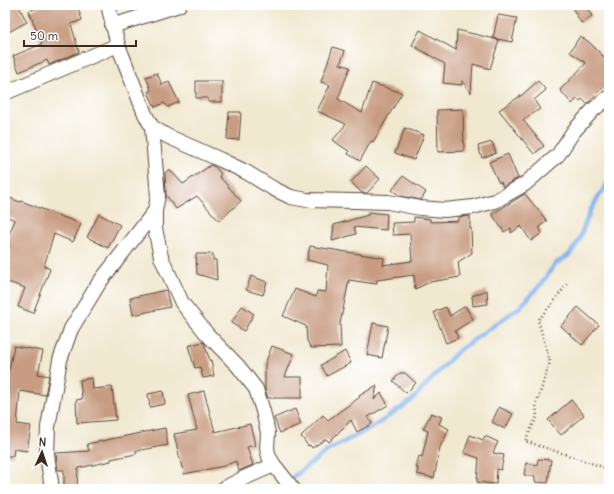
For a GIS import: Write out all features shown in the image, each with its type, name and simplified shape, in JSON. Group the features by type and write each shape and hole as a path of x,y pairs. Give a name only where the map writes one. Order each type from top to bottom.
{"street":[{"path":"108,5 112,26 118,45 145,114 152,127 158,196 155,211 155,228 161,257 182,303 207,334 238,366 256,389 268,433 267,448 269,457 293,489"},
{"path":"112,26 179,5"},
{"path":"5,93 118,45"},
{"path":"152,127 167,136 246,172 274,189 291,197 307,200 388,202 420,208 445,210 473,207 495,202 525,184 558,155 573,132 592,110 609,97"},
{"path":"52,489 47,454 48,427 60,360 71,329 98,283 155,211"},
{"path":"222,489 274,465"}],"path":[{"path":"567,284 538,320 550,362 536,405 537,417 524,441 609,469"}],"building":[{"path":"5,5 18,5 27,22 5,34"},
{"path":"44,5 77,5 82,20 71,24 79,52 49,65 47,60 19,72 13,56 42,44 29,11"},
{"path":"579,5 585,5 592,16 581,23 573,9"},
{"path":"498,15 517,18 512,42 493,38"},
{"path":"420,30 456,50 457,30 499,40 490,69 473,64 471,93 462,81 462,85 443,83 445,64 412,45"},
{"path":"580,36 589,42 609,62 609,80 587,104 582,99 580,101 577,99 572,104 560,90 586,63 570,52"},
{"path":"333,47 345,51 340,64 350,67 338,99 362,113 372,83 402,93 360,161 348,154 349,151 333,140 346,124 317,111 330,85 321,82"},
{"path":"157,73 162,85 169,82 179,102 168,107 164,103 155,107 148,92 151,90 146,77"},
{"path":"196,81 222,81 222,102 208,102 208,98 196,98"},
{"path":"538,81 546,90 534,100 540,109 523,120 544,146 534,154 499,110 522,95"},
{"path":"463,109 464,151 438,152 437,110"},
{"path":"229,112 241,112 239,140 227,139"},
{"path":"405,128 424,135 414,160 395,153"},
{"path":"492,142 496,153 482,158 478,146"},
{"path":"508,154 518,178 503,187 501,182 499,183 489,162"},
{"path":"211,165 221,174 219,176 241,201 219,221 197,196 176,209 166,195 165,173 169,169 183,184"},
{"path":"366,166 380,179 367,193 362,193 351,182"},
{"path":"403,176 426,192 421,200 400,196 392,190"},
{"path":"525,194 547,221 539,227 542,233 531,241 521,226 511,233 511,228 504,232 492,214"},
{"path":"5,196 81,224 73,242 54,234 44,266 50,269 33,313 18,307 25,288 5,281 5,258 10,245 5,244 15,220 5,216"},
{"path":"368,212 387,214 386,230 354,227 356,234 332,241 334,225 368,215"},
{"path":"99,214 120,225 108,248 87,237"},
{"path":"470,216 472,253 458,262 460,277 430,282 415,289 414,275 377,280 376,284 349,280 340,324 341,347 311,348 307,341 306,326 283,316 295,289 316,297 317,291 326,292 328,265 307,260 310,246 384,258 383,265 412,261 410,234 393,235 392,223 414,222 414,217 430,219 430,222 458,221 458,217"},
{"path":"196,254 213,254 213,260 216,260 217,280 197,274"},
{"path":"251,276 267,282 263,295 246,290"},
{"path":"166,290 170,307 133,315 130,298"},
{"path":"487,290 488,304 473,306 472,296"},
{"path":"242,306 254,314 244,331 231,323"},
{"path":"465,306 473,319 455,331 458,338 446,343 434,312 446,307 450,316"},
{"path":"578,307 599,325 582,345 561,326"},
{"path":"373,323 388,326 382,358 367,355"},
{"path":"203,342 210,361 211,360 214,376 203,378 200,367 195,368 188,346"},
{"path":"14,346 43,351 38,374 49,376 45,395 20,391 17,424 31,426 27,451 14,449 13,456 5,456 5,369 9,370"},
{"path":"272,346 294,354 285,377 302,377 302,398 268,398 265,389 265,364"},
{"path":"345,351 351,363 327,376 321,365"},
{"path":"400,373 405,373 416,383 406,393 393,381"},
{"path":"92,378 93,389 112,387 116,420 77,423 76,400 82,399 80,380"},
{"path":"377,385 374,400 381,393 388,405 368,417 372,424 357,432 351,420 329,442 326,439 312,448 310,445 308,446 301,436 323,415 328,420 360,397 359,396"},
{"path":"163,391 165,404 150,407 148,394"},
{"path":"204,391 215,432 250,424 255,445 247,447 253,465 239,471 236,461 224,466 184,474 174,434 197,430 188,395"},
{"path":"571,400 584,415 561,435 548,420"},
{"path":"499,407 513,414 505,429 492,422"},
{"path":"295,409 301,424 280,433 274,418"},
{"path":"431,413 442,417 439,424 449,429 440,447 434,478 417,474 418,468 416,468 419,456 422,457 428,431 423,429"},
{"path":"165,428 168,445 136,451 136,454 79,468 77,489 64,489 64,470 58,470 56,453 89,451 87,444"},
{"path":"470,435 483,440 485,436 498,442 493,453 504,455 501,470 497,469 496,484 477,482 479,458 464,453"},
{"path":"538,459 551,460 548,483 535,482 535,476 524,475 526,463 537,465"}],"waterway":[{"path":"290,479 330,449 373,427 411,401 458,351 520,307 542,283 555,264 569,255 578,242 590,211 609,180"},
{"path":"278,489 283,485"}]}
